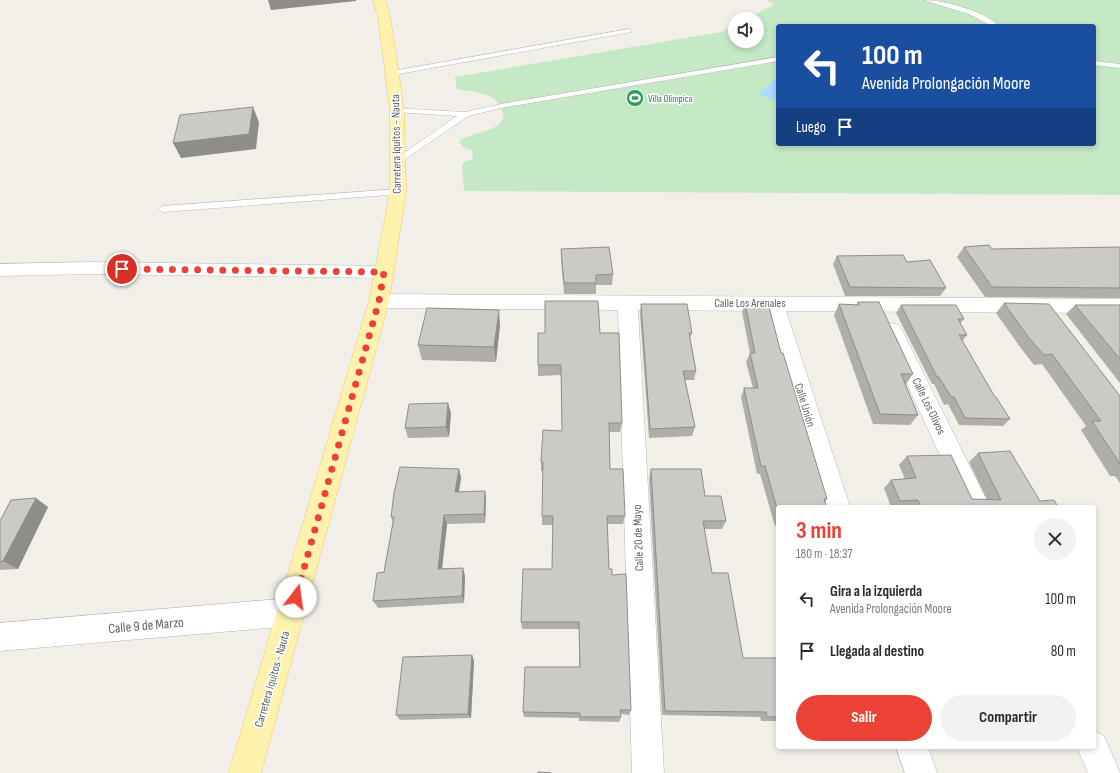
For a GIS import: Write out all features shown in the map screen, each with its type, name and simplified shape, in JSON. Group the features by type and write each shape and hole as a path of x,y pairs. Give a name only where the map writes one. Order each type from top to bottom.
{"main road":[{"name":"Carretera Iquitos - Nauta","path":"245,773 292,612 379,301 398,192 397,110 384,16 379,0"}],"street":[{"path":"0,270 85,268 384,272"},
{"name":"Calle Los Arenales","path":"379,301 1120,306"},
{"name":"Calle 20 de Mayo","path":"628,302 648,773"},
{"name":"Calle Unión","path":"774,303 836,505"},
{"name":"Calle Los Olivos","path":"880,304 976,505"},
{"path":"1046,305 1060,323"},
{"name":"Calle 9 de Marzo","path":"0,637 292,612"},
{"path":"913,749 920,773"},
{"path":"1094,749 1105,773"}],"lane":[{"path":"926,0 961,9 984,17 993,24"},
{"path":"393,73 629,31"},
{"path":"397,110 465,114 501,106 776,59"},
{"path":"1096,64 1120,66"},
{"path":"398,160 465,114"},
{"path":"163,209 398,192"}],"green space":[{"name":"Villa Olímpica","path":"767,0 1120,0 1120,195 464,191 462,166 464,162 473,159 472,150 464,148 459,142 463,138 494,127 500,123 503,118 502,110 494,99 483,94 457,89 455,77 721,32 728,28 728,48 764,48 764,12 760,12 774,5"}],"water":[{"path":"776,79 776,100 758,94"}],"building":[{"path":"253,107 249,134 173,143 180,115"},
{"path":"989,245 992,249 1120,247 1120,288 992,287 964,247"},
{"path":"609,247 613,274 596,275 596,283 564,283 561,249"},
{"path":"903,255 907,262 930,260 946,288 850,287 837,256"},
{"path":"545,301 598,301 600,333 619,333 622,423 609,423 610,469 623,469 625,516 607,516 609,569 612,569 612,575 626,574 631,710 620,710 621,717 580,717 580,713 523,712 525,667 580,667 579,622 521,622 523,569 552,569 553,516 542,516 543,462 541,462 543,430 562,431 561,365 538,365 538,333 545,333"},
{"path":"858,302 879,302 913,374 901,374 918,415 880,414 839,304 859,305"},
{"path":"745,303 768,303 781,353 783,353 827,499 824,499 826,505 776,505 765,466 761,466 744,388 758,388 750,353 755,353"},
{"path":"1004,303 1049,304 1120,396 1120,464 1092,421 1101,421 1052,354 1044,355 1029,338"},
{"path":"641,304 687,304 692,333 689,333 696,371 683,371 695,427 650,429"},
{"path":"901,305 956,305 964,319 958,319 967,335 959,335 995,397 1010,419 965,418 954,397 951,397 939,377 937,377"},
{"path":"1075,305 1120,305 1120,359"},
{"path":"427,308 499,310 494,347 418,345"},
{"path":"448,403 446,427 405,428 409,404"},
{"path":"1010,451 1040,501 1054,500 1057,505 920,505 918,500 900,501 891,480 916,478 907,456 951,455 972,499 1001,500 978,453"},
{"path":"400,467 459,469 455,492 485,491 484,514 444,515 438,569 463,568 462,596 373,601 377,573 384,572 394,517 391,517 394,493"},
{"path":"651,469 701,469 705,496 721,496 726,521 703,521 712,573 728,573 743,658 776,658 776,717 767,717 766,712 665,711"},
{"path":"36,498 3,561 0,562 0,521 11,500"},
{"path":"472,655 468,714 396,715 403,657"}],"place":[{"name":"Villa Olímpica","path":"635,98"}],"route":[{"path":"122,269 384,272 379,301 296,597"}]}
